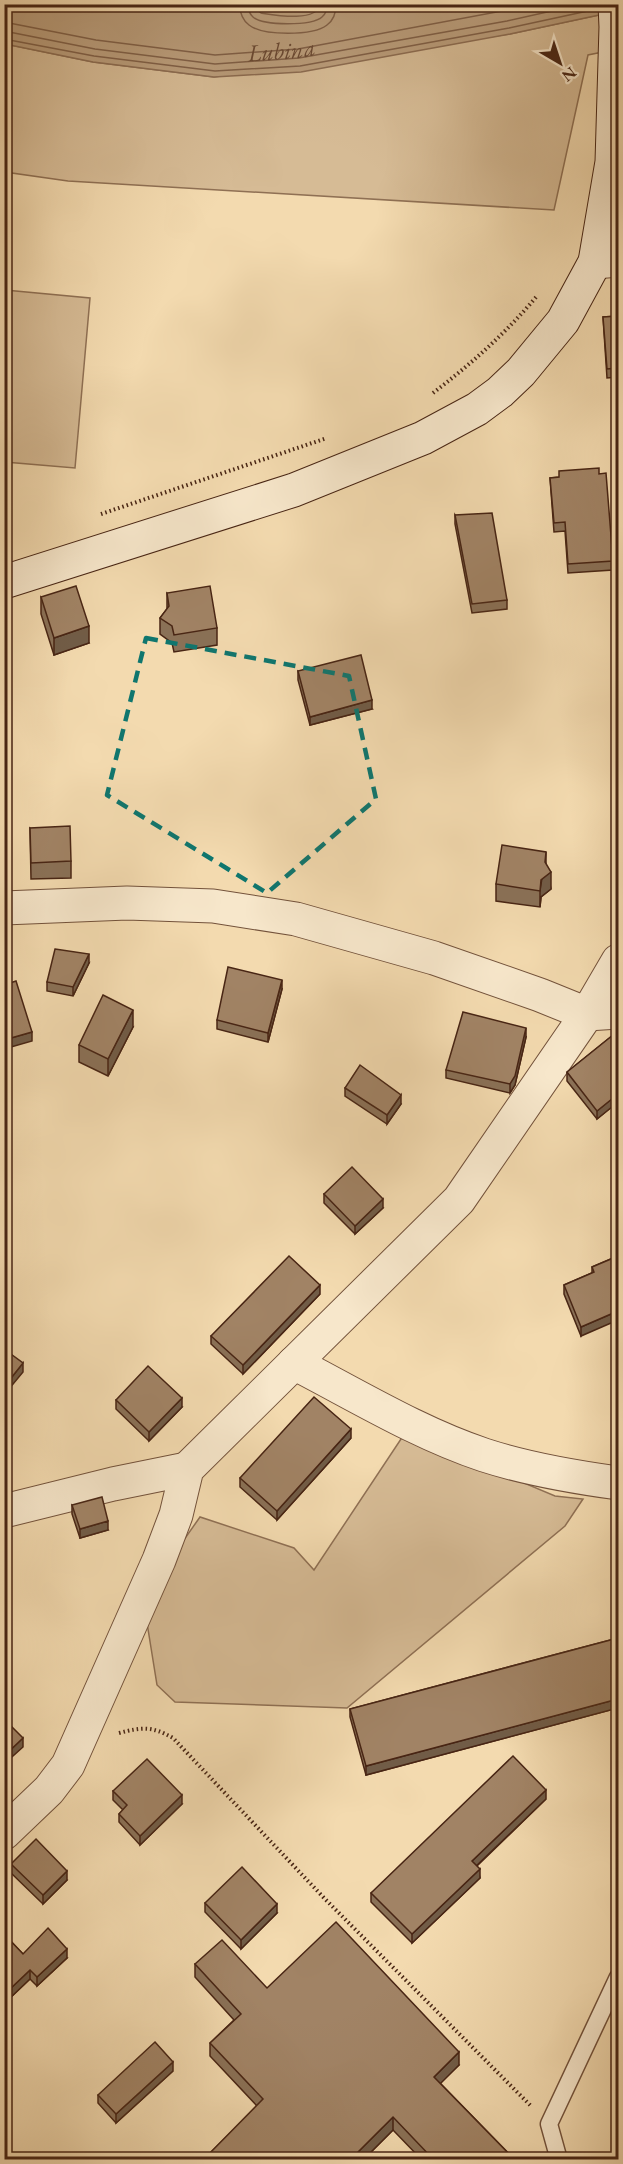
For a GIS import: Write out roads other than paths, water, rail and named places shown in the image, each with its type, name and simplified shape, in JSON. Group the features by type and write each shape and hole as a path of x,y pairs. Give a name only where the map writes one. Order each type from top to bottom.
{"street":[{"path":"4,582 294,490 423,438 477,409 500,392 521,372 563,321 607,261 615,16"},
{"path":"11,907 127,903 213,906 296,919 434,958 540,995 603,1013"},
{"path":"4,1833 48,1790 68,1765 159,1560 176,1515 187,1469 459,1200 603,1013 618,961"},
{"path":"294,1364 424,1431 484,1455 585,1479 618,1483"},
{"path":"4,1511 113,1484 187,1469"}],"lane":[{"path":"559,2160 549,2124 618,1977"}],"water":[{"name":"Lubina","path":"237,4 292,11 331,4 618,4 618,11 510,34 301,72 214,77 93,62 5,44 4,5"}]}
